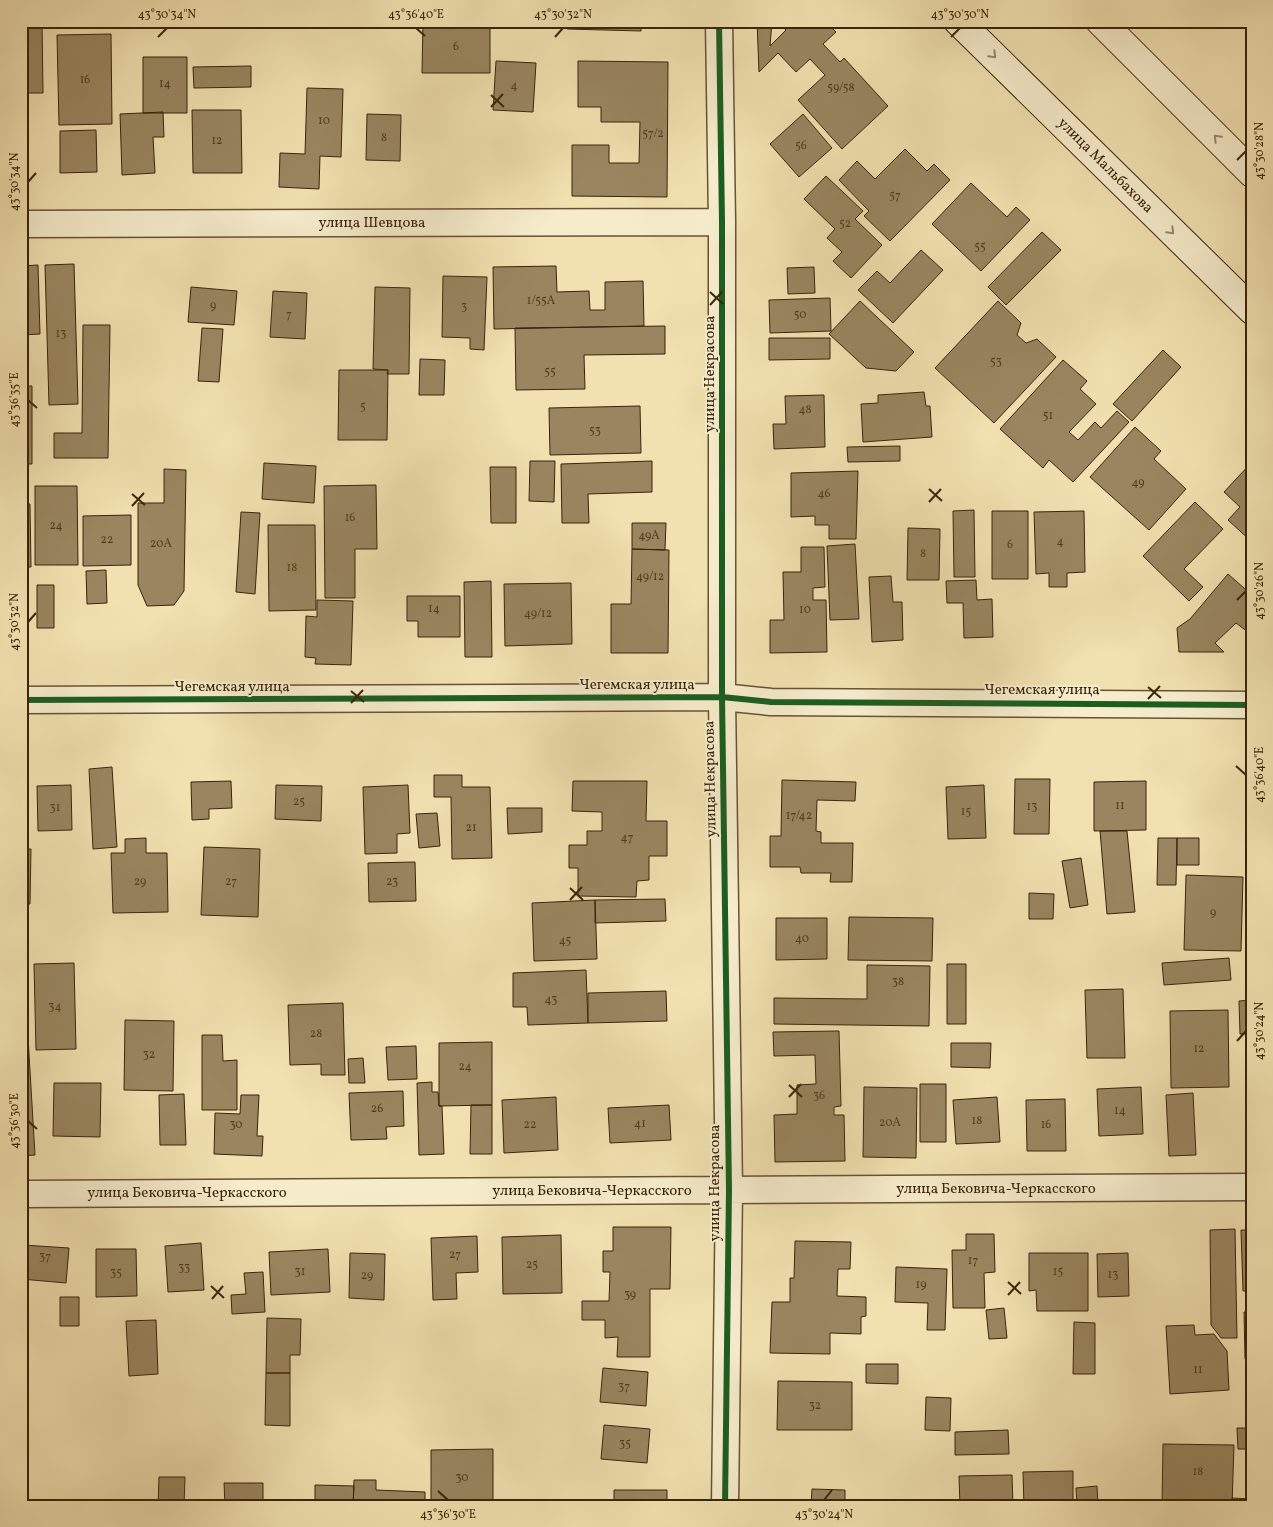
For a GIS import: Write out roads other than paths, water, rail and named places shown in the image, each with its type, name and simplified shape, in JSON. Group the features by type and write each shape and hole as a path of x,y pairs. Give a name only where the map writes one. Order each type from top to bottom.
{"main road":[{"name":"улица Мальбахова","path":"958,21 1252,310"},
{"path":"1100,21 1252,173"}],"street":[{"name":"улица Некрасова","path":"719,21 722,222 722,697 729,1190 725,1506"},
{"name":"улица Шевцова","path":"21,224 722,222"},
{"name":"Чегемская улица","path":"21,700 722,697 771,702 1252,705"},
{"name":"улица Бековича-Черкасского","path":"21,1194 1252,1187"}]}
